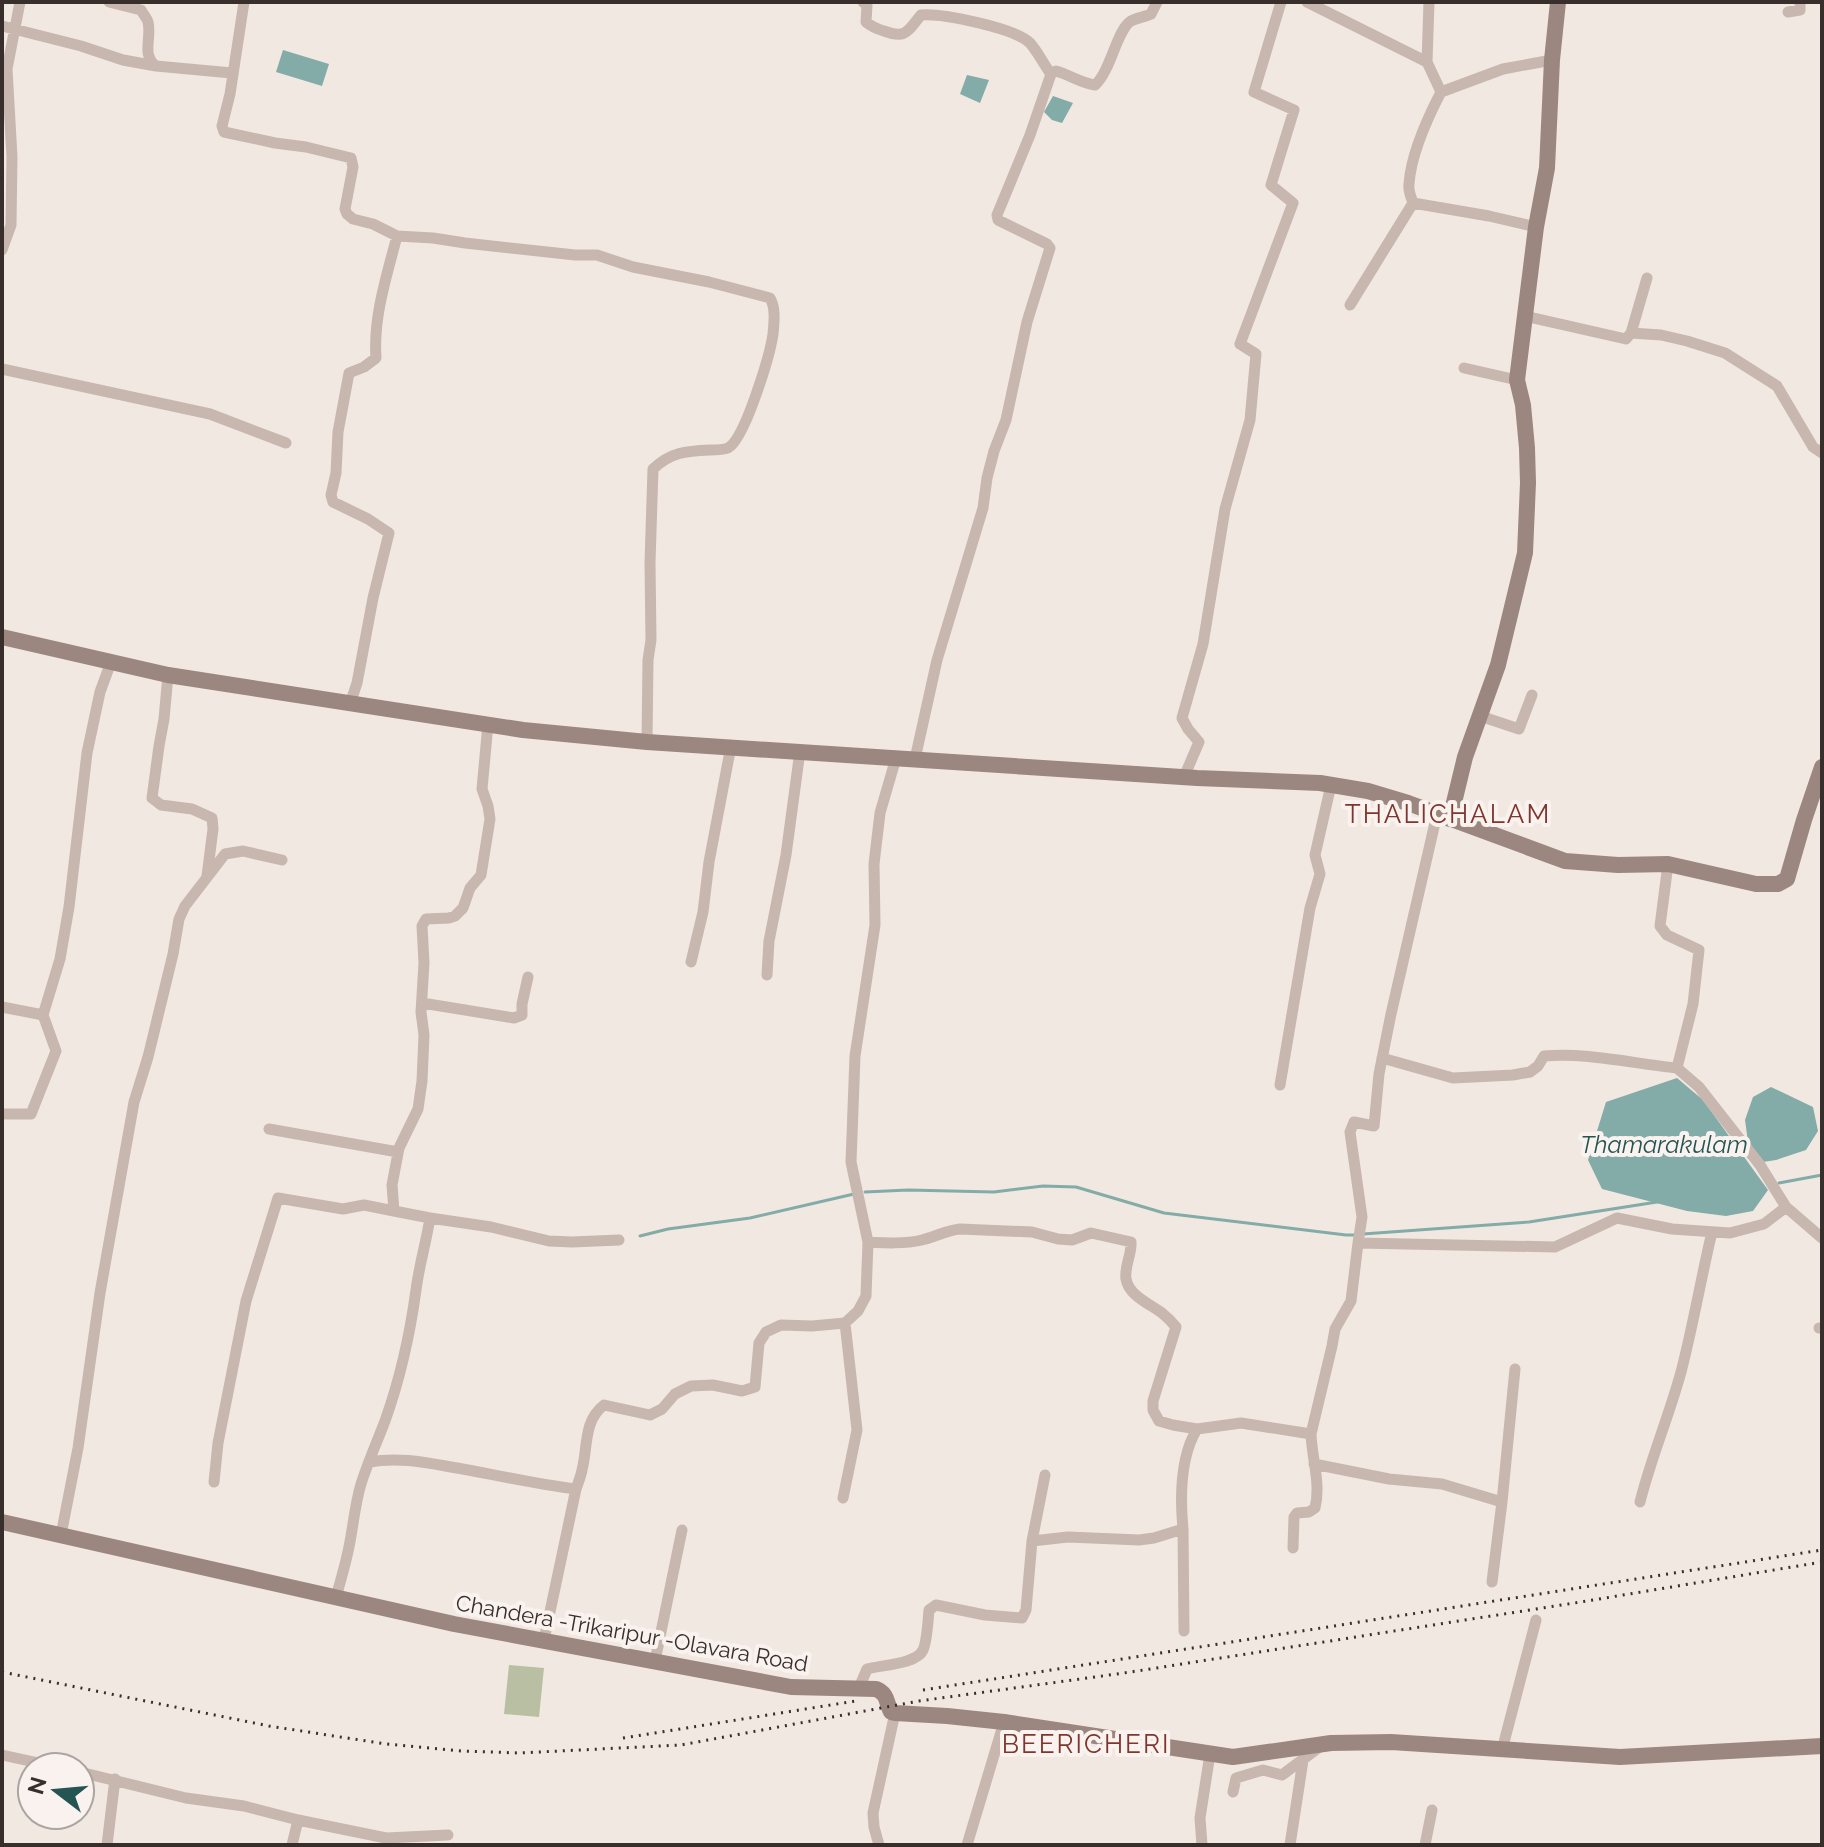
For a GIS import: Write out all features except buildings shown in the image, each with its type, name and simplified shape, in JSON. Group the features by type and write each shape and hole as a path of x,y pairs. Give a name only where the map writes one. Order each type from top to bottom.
{"main road":[{"path":"1444,816 1498,665 1525,553 1527,448 1517,380 1536,227 1547,168 1558,2"},
{"path":"2,637 168,675 523,730 647,742 1331,785 1368,791 1565,861 1618,865 1668,864 1756,884 1778,884 1787,879 1822,767"},
{"name":"Chandera -Trikaripur -Olavara Road","path":"2,1522 454,1624 791,1687 882,1691 891,1712 895,1713"},
{"path":"895,1713 1004,1722 1233,1757 1305,1752 1324,1744 1391,1742 1620,1757 1822,1746"}],"street":[{"path":"2,250 11,225 12,157 7,69 20,2"},
{"path":"109,2 141,10 148,22 148,58 156,66"},
{"path":"244,2 222,126 224,132 351,158 353,167 345,209 353,219 373,224 397,236 597,255 633,267 770,298 773,304 773,335 754,403 735,443 726,449 673,455 653,469 647,742"},
{"path":"863,2 867,5 866,22 897,36 907,34 921,15 931,14 985,25 1022,37 1031,44 1051,74"},
{"path":"915,759 937,660 983,508 987,478 1006,420 1027,322 1050,248 1001,223 997,215 1051,74 1056,71 1095,85 1103,78 1130,21 1151,14 1157,2"},
{"path":"1184,777 1199,742 1182,718 1203,644 1225,509 1250,420 1256,354 1240,344 1293,203 1271,185 1294,110 1254,92 1281,2"},
{"path":"1307,2 1427,62"},
{"path":"1429,2 1427,62 1441,92"},
{"path":"1788,12 1800,10 1800,2"},
{"path":"2,26 123,60 232,73"},
{"path":"1350,305 1413,203 1408,187 1413,163 1426,121 1441,92 1503,69 1552,60"},
{"path":"1413,203 1536,227"},
{"path":"350,704 389,533 333,502 331,495 349,373 376,358 379,313 397,236"},
{"path":"1525,316 1626,339 1631,333 1647,278"},
{"path":"1631,333 1661,335 1725,353 1777,386 1813,447 1822,453"},
{"path":"1464,368 1517,380"},
{"path":"2,369 210,414 286,443"},
{"path":"2,1114 31,1114 56,1051 43,1015 60,959 69,907 87,753 100,692 111,662"},
{"path":"168,675 152,798 161,805 192,809 212,818 206,880"},
{"path":"1480,716 1519,729 1532,695"},
{"path":"394,1211 392,1185 398,1152 418,1109 424,1035 422,926 426,919 455,916 463,908 470,888 481,875 490,819 482,789 488,724"},
{"path":"691,962 703,912 731,746"},
{"path":"767,975 769,941 786,855 800,751"},
{"path":"544,1640 582,1470 587,1433 596,1411 604,1405 650,1415 662,1409 675,1394 691,1386 713,1385 742,1391 755,1387 759,1343 766,1332 781,1325 845,1323 858,1311 866,1296 868,1242 851,1162 855,1056 875,925 874,864 880,813 896,758"},
{"path":"1280,1085 1310,908 1320,874 1315,855 1331,785"},
{"path":"1293,1548 1294,1517 1297,1513 1315,1508 1311,1434 1335,1329 1351,1301 1362,1217 1350,1132 1354,1122 1374,1126 1382,1058 1444,816"},
{"path":"61,1535 134,1102 173,954 179,919 185,906 225,854 243,851 282,860"},
{"path":"1668,864 1660,926 1667,935 1699,950 1693,1004 1677,1068"},
{"path":"422,1003 514,1018 522,1015 528,977"},
{"path":"2,1007 43,1015"},
{"path":"1382,1058 1453,1078 1530,1072 1544,1056 1557,1055 1677,1068 1699,1087 1760,1165 1786,1207 1822,1238"},
{"path":"269,1129 398,1152"},
{"path":"214,1482 218,1443 246,1301 278,1198 343,1209 364,1205 491,1227 549,1241 619,1240"},
{"path":"1359,1238 1555,1247 1617,1218 1672,1229 1730,1233 1764,1224 1786,1207"},
{"path":"336,1597 355,1509 406,1346 430,1218"},
{"path":"868,1242 919,1241 960,1229 1032,1232 1072,1240 1091,1233 1131,1242 1126,1280 1131,1290 1176,1327 1153,1401 1153,1410 1159,1421 1197,1429 1241,1423 1311,1434"},
{"path":"1640,1502 1681,1371 1712,1232"},
{"path":"843,1498 857,1430 845,1323"},
{"path":"1492,1582 1515,1369"},
{"path":"1184,1631 1182,1478 1197,1429"},
{"path":"369,1462 388,1459 418,1461 576,1489"},
{"path":"1314,1464 1389,1479 1442,1484 1502,1502"},
{"path":"859,1688 867,1669 904,1662 916,1658 923,1651 929,1610 936,1605 985,1615 1022,1618 1026,1610 1032,1541 1045,1475"},
{"path":"1032,1541 1068,1537 1139,1540 1183,1529"},
{"path":"655,1661 682,1530"},
{"path":"1502,1750 1536,1620"},
{"path":"879,1845 873,1813 895,1713"},
{"path":"967,1845 1004,1722"},
{"path":"1233,1792 1236,1778 1263,1770 1282,1775 1305,1752"},
{"path":"1290,1845 1305,1752"},
{"path":"1202,1845 1200,1818 1210,1754"},
{"path":"96,1775 186,1798 244,1806 386,1841 448,1835"},
{"path":"107,1845 115,1779"},
{"path":"1425,1845 1432,1810"},
{"path":"292,1845 298,1820"}],"green space":[{"path":"509,1665 544,1668 539,1717 504,1714"}],"water":[{"path":"283,50 329,64 322,86 276,72"},
{"path":"967,75 989,80 980,103 960,94"},
{"path":"1053,96 1073,103 1062,123 1052,120 1044,112"},
{"name":"Thamarakulam","path":"1677,1078 1703,1100 1768,1190 1753,1211 1726,1216 1687,1211 1602,1189 1588,1160 1606,1102"},
{"path":"1771,1087 1813,1107 1818,1131 1806,1150 1763,1162 1748,1142 1745,1120 1753,1097"}],"waterway":[{"path":"1779,1183 1822,1175"},
{"path":"865,1192 994,1192 1043,1186 1076,1187 1164,1213 1355,1235"},
{"path":"640,1236 750,1218 854,1194"},
{"path":"1363,1234 1529,1222 1657,1202"}],"railway":[{"path":"923,1690 1822,1550"},
{"path":"2,1672 269,1726 386,1744 519,1753 681,1745 919,1701 1124,1673 1822,1562"},
{"path":"623,1738 856,1701"}],"district":[{"name":"THALICHALAM","path":"1448,814"},
{"name":"BEERICHERI","path":"1086,1744"}]}
